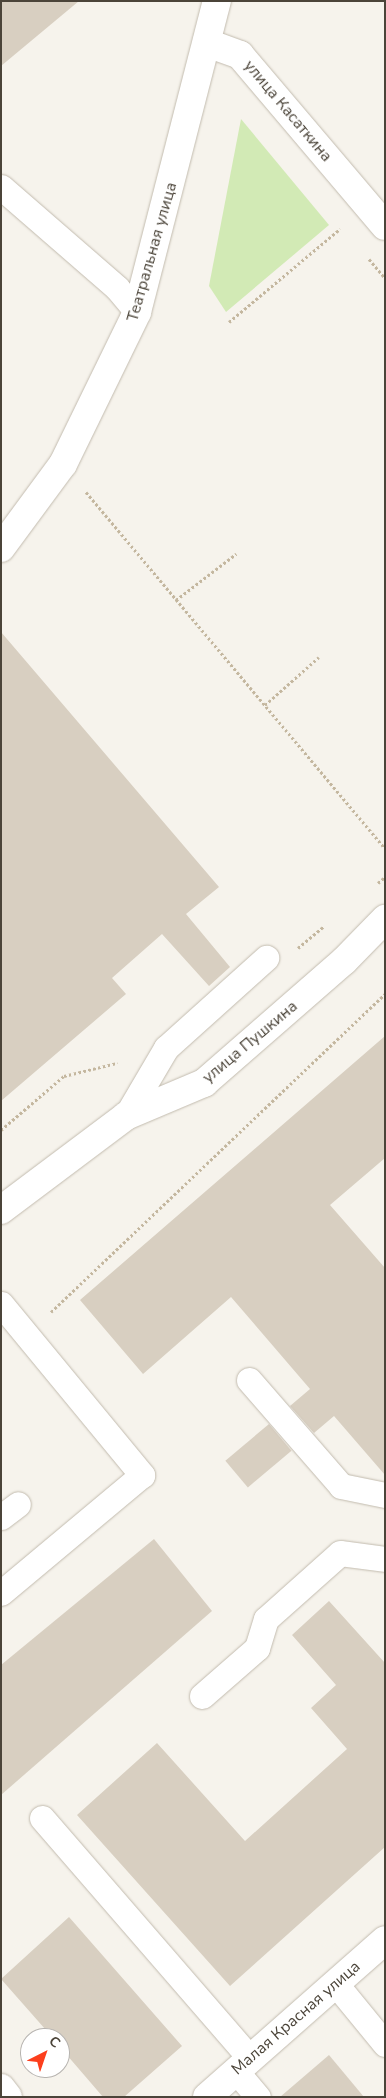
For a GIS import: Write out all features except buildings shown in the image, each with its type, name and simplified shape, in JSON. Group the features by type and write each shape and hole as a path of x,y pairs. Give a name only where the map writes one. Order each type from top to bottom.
{"street":[{"path":"210,44 217,1"},
{"name":"улица Касаткина","path":"210,44 240,55 385,226"},
{"name":"Театральная улица","path":"1,548 64,464 137,312 210,44"},
{"name":"улица Пушкина","path":"1,1210 126,1116 204,1083 344,961 385,919"},
{"name":"Малая Красная улица","path":"207,2097 385,1940"},
{"path":"1,2088 8,2097"}],"lane":[{"path":"1,187 117,288 137,312"},
{"path":"126,1116 166,1048 266,958"},
{"path":"1,1304 30,1333 142,1475 1,1593"},
{"path":"249,1380 341,1486 385,1495"},
{"path":"202,1696 257,1648 266,1619 340,1553 385,1558"},
{"path":"42,1818 243,2065 258,2097"},
{"path":"336,1983 385,2044"}],"path":[{"path":"229,322 342,228"},
{"path":"92,501 385,848"},
{"path":"176,600 236,554"},
{"path":"264,705 319,657"},
{"path":"30,1333 385,994"}],"green space":[{"path":"241,119 329,225 226,312 209,286"}]}
